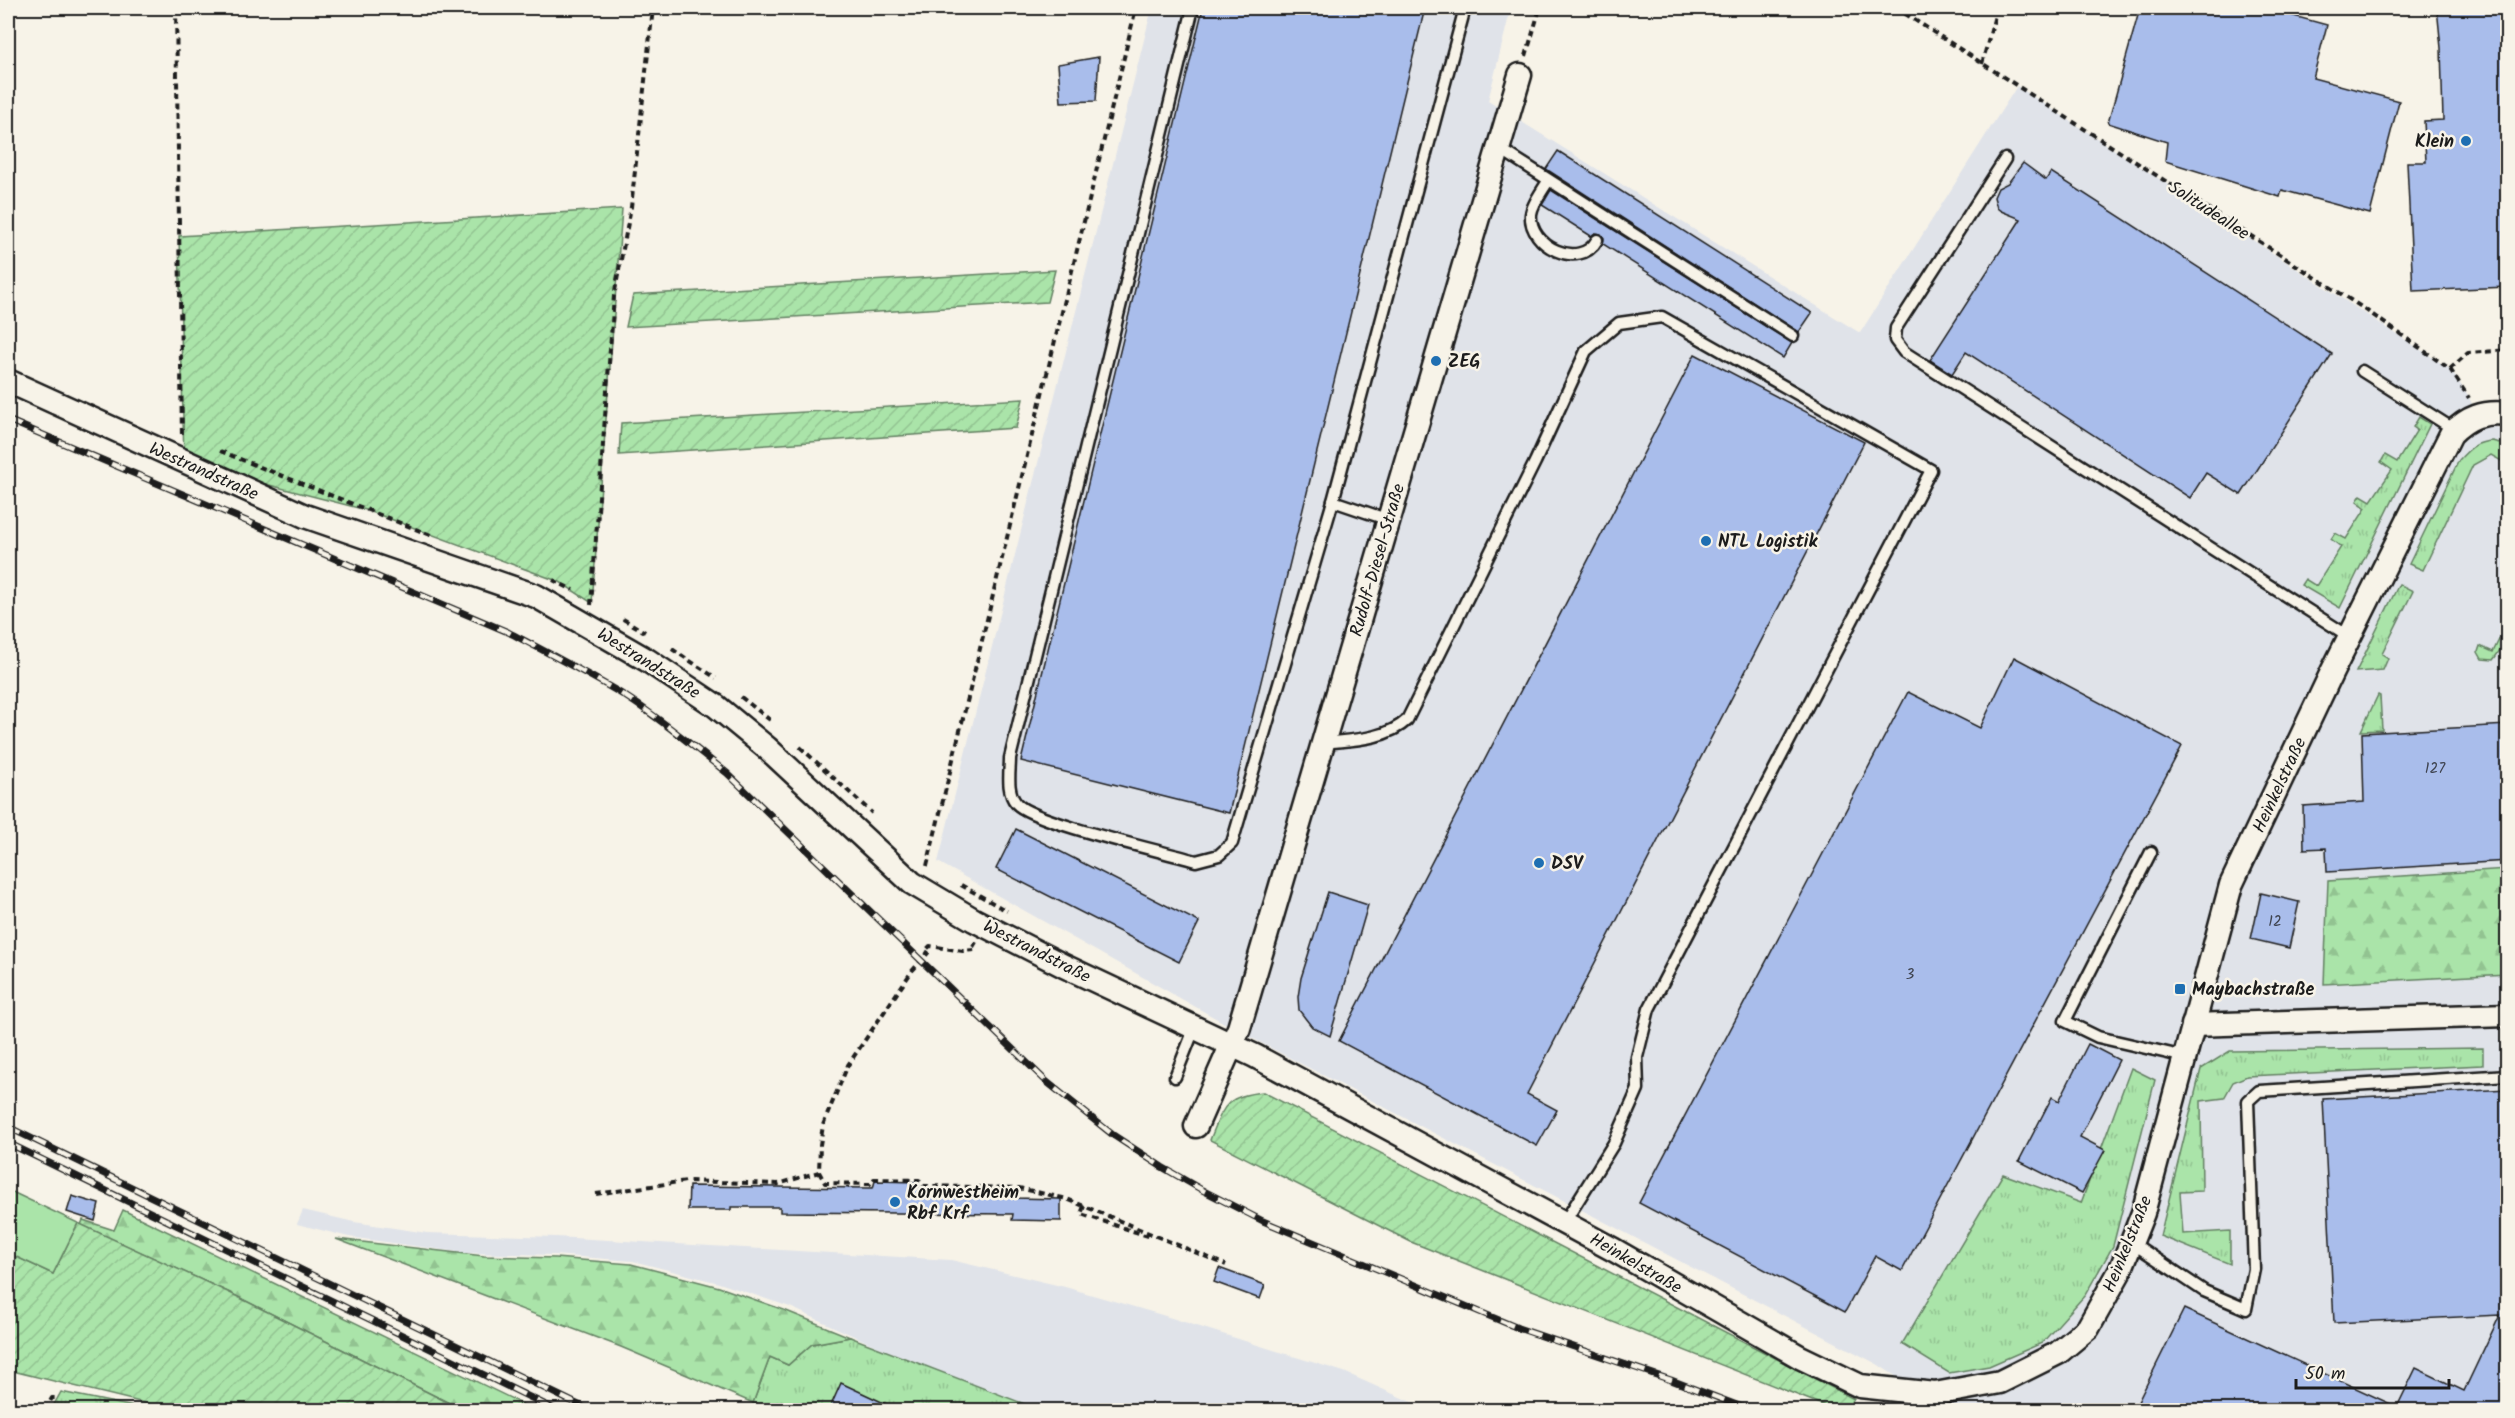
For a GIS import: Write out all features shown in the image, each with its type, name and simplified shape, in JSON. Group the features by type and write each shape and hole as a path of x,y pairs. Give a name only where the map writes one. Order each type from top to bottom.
{"street":[{"name":"Rudolf-Diesel-Straße","path":"1196,1126 1232,1044 1520,75"},
{"name":"Westrandstraße","path":"8,381 184,463 305,516 536,596 584,622 716,706 767,748 912,883 987,927 1064,966 1232,1044"},
{"path":"2477,415 2493,412 2508,414"},
{"name":"Heinkelstraße","path":"1232,1044 1564,1223 1800,1357 1860,1386 1935,1394 2000,1382 2058,1353 2088,1328 2120,1271 2142,1213 2231,885 2412,509 2455,430 2464,421 2477,415"},
{"path":"2193,1025 2508,1015"}],"lane":[{"path":"1193,8 1010,758 1009,784 1016,803 1041,818 1196,861 1220,855 1232,843 1333,501 1465,8"},
{"path":"1498,148 1793,336"},
{"path":"2005,159 1896,328 1895,340 1904,352 2350,637"},
{"path":"1548,181 1531,212 1531,222 1537,237 1549,246 1567,254 1581,254 1592,249 1597,240"},
{"path":"1323,743 1378,735 1400,727 1407,720 1535,462 1586,351 1619,323 1662,317 1931,470 1649,1009 1637,1057 1638,1089 1614,1143 1564,1223"},
{"path":"2362,371 2455,430"},
{"path":"1333,501 1389,520"},
{"path":"2151,852 2065,1021 2098,1037 2185,1057"},
{"path":"1175,1077 1196,1027"},
{"path":"2131,1242 2204,1291 2246,1309 2254,1269 2248,1101 2259,1091 2508,1075"}],"path":[{"path":"176,8 181,436 184,463"},
{"path":"584,622 592,603 614,296 631,207 653,8"},
{"path":"927,866 1136,8"},
{"path":"1520,75 1540,8"},
{"name":"Solitudeallee","path":"1896,8 2363,309 2450,369 2468,395 2477,415"},
{"path":"1982,64 1997,8"},
{"path":"2450,369 2468,353 2508,350"},
{"path":"987,927 973,946 975,950 963,951 930,946 925,951 928,953 912,971 848,1065 823,1125 819,1172 825,1183 870,1184 874,1179 919,1180 924,1186 1019,1188 1067,1199 1226,1265"},
{"path":"596,1194 686,1181 778,1184 819,1172"},
{"path":"1083,1206 1081,1214 1158,1239"},
{"path":"45,1410 52,1398 57,1398"}],"shaded area":[{"path":"1152,8 1511,8 1488,101 1860,333 2017,86 2450,369 2468,395 2477,415 2507,433 2507,1410 1948,1410 1877,1364 1242,1033 938,862"},
{"path":"303,1210 354,1222 427,1233 556,1237 951,1260 1065,1287 1344,1372 1429,1410 1040,1410 878,1347 790,1307 719,1283 633,1261 554,1255 465,1253 349,1237 297,1224"}],"green space":[{"path":"622,209 592,603 560,582 366,510 184,463 179,236"},
{"path":"1055,270 1047,302 626,327 633,295"},
{"path":"1023,399 1016,428 619,455 621,423"},
{"path":"2419,417 2430,424 2340,608 2301,585 2305,579 2316,586 2341,547 2331,539 2335,533 2346,539 2366,508 2357,501 2361,495 2371,501 2392,470 2381,462 2385,455 2397,462 2417,430 2413,427"},
{"path":"2492,441 2507,445 2507,464 2491,455 2473,465 2423,570 2409,564 2459,460 2474,446"},
{"path":"2399,584 2413,591 2382,654 2388,658 2383,670 2356,672"},
{"path":"2507,623 2505,638 2496,656 2493,660 2482,659 2478,652 2480,646 2493,652"},
{"path":"2378,695 2380,696 2382,730 2361,731"},
{"path":"2507,869 2507,974 2324,984 2328,881"},
{"path":"2483,1048 2483,1065 2247,1076 2233,1082 2224,1098 2201,1101 2202,1191 2180,1192 2183,1234 2230,1231 2230,1264 2160,1236 2201,1069 2230,1051"},
{"path":"2131,1068 2155,1080 2113,1246 2085,1295 2042,1343 1989,1366 1949,1373 1902,1344 2003,1174 2081,1203"},
{"path":"1263,1092 1854,1399 1847,1410 1835,1410 1411,1242 1210,1140 1227,1105 1240,1096"},
{"path":"8,1190 78,1223 53,1274 8,1253"},
{"path":"123,1210 535,1410 463,1410 230,1293 81,1225 83,1220 114,1230"},
{"path":"78,1223 230,1293 463,1410 173,1410 8,1370 8,1253 53,1274"},
{"path":"336,1239 484,1256 555,1258 631,1264 719,1287 850,1337 812,1344 788,1365 770,1357 753,1403 621,1347"},
{"path":"850,1337 1040,1410 769,1410 753,1403 770,1357 788,1365 812,1344"},
{"path":"61,1392 149,1410 51,1410"}],"building":[{"path":"1203,8 1425,8 1229,813 1021,761"},
{"path":"2140,8 2264,8 2327,25 2313,78 2399,101 2370,214 2282,190 2280,197 2165,161 2167,142 2108,123"},
{"name":"Klein","path":"2437,8 2508,8 2508,287 2413,291 2407,162 2426,162 2424,121 2443,120 2441,48"},
{"path":"1099,57 1096,101 1061,102 1058,64"},
{"path":"1558,151 1812,313 1799,332 1546,169"},
{"path":"2023,163 2046,180 2051,172 2332,354 2241,495 2206,473 2190,498 1966,352 1952,374 1930,360 2021,219 1997,208 1994,197 1998,188 2008,183"},
{"path":"1551,190 1792,343 1783,358 1603,244 1604,238 1601,234 1595,233 1591,236 1542,205"},
{"path":"1695,354 1864,442 1527,1094 1557,1110 1537,1146 1339,1041"},
{"path":"2014,657 2182,746 1902,1271 1875,1256 1845,1312 1639,1203 1908,692 1980,728"},
{"path":"2508,725 2508,861 2327,872 2326,848 2304,849 2303,806 2364,802 2362,733"},
{"path":"1016,829 1199,922 1179,962 996,869"},
{"path":"1328,892 1368,905 1330,1036 1312,1027 1299,1010 1298,997 1301,978"},
{"path":"2261,893 2299,902 2289,948 2251,939"},
{"path":"2088,1044 2119,1060 2080,1137 2105,1150 2082,1193 2019,1161 2052,1097 2059,1101"},
{"path":"2508,1089 2508,1410 2134,1410 2184,1309 2397,1407 2416,1368 2464,1391 2500,1315 2334,1323 2323,1099"},
{"path":"875,1181 918,1182 920,1191 1013,1193 1013,1198 1061,1199 1061,1221 1012,1220 1013,1214 780,1212 780,1207 688,1210 689,1186 873,1188"},
{"path":"72,1196 99,1204 95,1221 67,1212"},
{"path":"1219,1268 1265,1285 1260,1299 1214,1282"},
{"path":"841,1383 899,1410 829,1410"}],"railway":[{"path":"8,420 508,632 625,696 727,773 1047,1082 1113,1135 1204,1191 1263,1221 1518,1328 1671,1380 1750,1410"},
{"path":"8,1127 589,1410"},
{"path":"8,1143 556,1410"}],"place":[{"name":"Klein","path":"2466,141"},
{"name":"ZEG","path":"1436,361"},
{"name":"NTL Logistik","path":"1706,541"},
{"name":"DSV","path":"1539,863"},
{"name":"Maybachstraße","path":"2180,989"},
{"name":"Kornwestheim Rbf Krf","path":"895,1202"}]}
